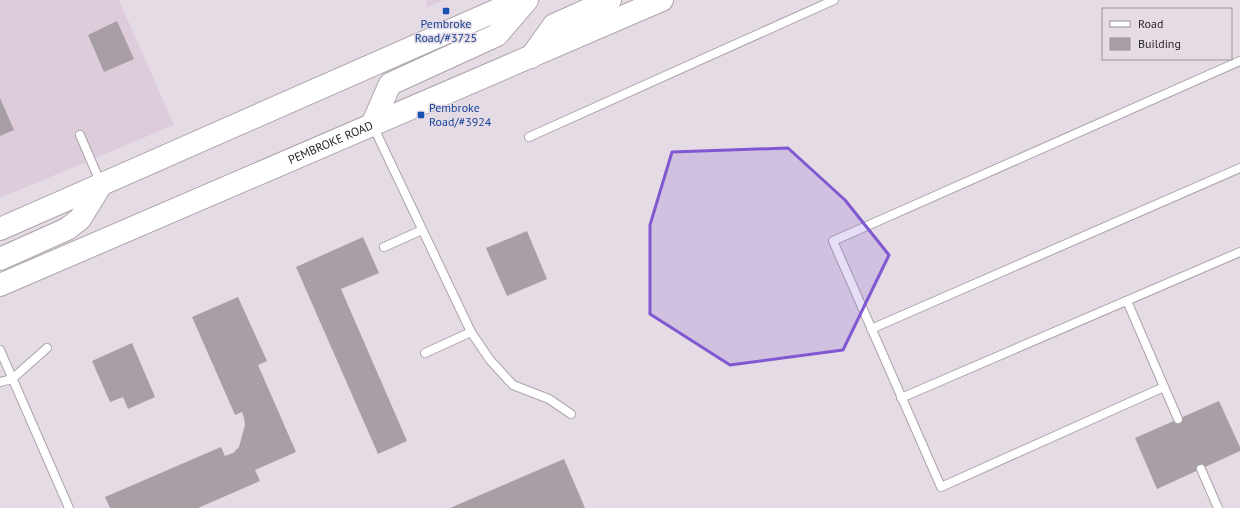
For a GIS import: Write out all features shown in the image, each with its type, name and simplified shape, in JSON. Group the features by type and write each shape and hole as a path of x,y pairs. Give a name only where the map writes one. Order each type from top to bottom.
{"main road":[{"path":"0,229 520,0"},
{"path":"372,125 390,84 497,35 527,0"},
{"path":"530,58 554,25 610,0"},
{"name":"PEMBROKE ROAD","path":"0,285 662,0"},
{"path":"0,259 67,229 80,219 101,184"}],"lane":[{"path":"529,137 834,0"},
{"path":"1164,387 941,487 833,241 1240,62"},
{"path":"372,125 471,332 490,360 513,384 549,399 571,414"},
{"path":"80,135 101,184"},
{"path":"871,329 1240,168"},
{"path":"384,247 422,230"},
{"path":"901,398 1240,252"},
{"path":"1127,301 1178,419"},
{"path":"425,353 471,332"},
{"path":"0,382 12,379 46,348"},
{"path":"0,350 69,508"},
{"path":"1201,469 1218,508"}],"highlighted area":[{"path":"788,148 845,200 889,255 843,350 730,365 650,314 650,225 672,152"}],"shaded area":[{"path":"0,0 119,0 174,125 0,198"},
{"path":"427,0 443,0 426,8"}],"building":[{"path":"117,21 134,59 104,72 88,35"},
{"path":"0,98 14,130 0,136"},
{"path":"527,231 547,279 507,296 486,248"},
{"path":"363,237 379,273 341,289 407,441 378,454 296,267"},
{"path":"238,297 267,361 258,365 296,452 255,470 260,481 198,508 110,508 105,497 221,447 225,456 233,453 239,447 245,425 242,412 235,415 192,317"},
{"path":"132,343 155,397 128,409 123,397 110,402 92,361"},
{"path":"1219,401 1240,447 1240,451 1157,489 1135,438"},
{"path":"564,459 585,508 450,508"}],"place":[{"name":"Pembroke Road/#3725","path":"446,11"},
{"name":"Pembroke Road/#3924","path":"421,115"}]}
